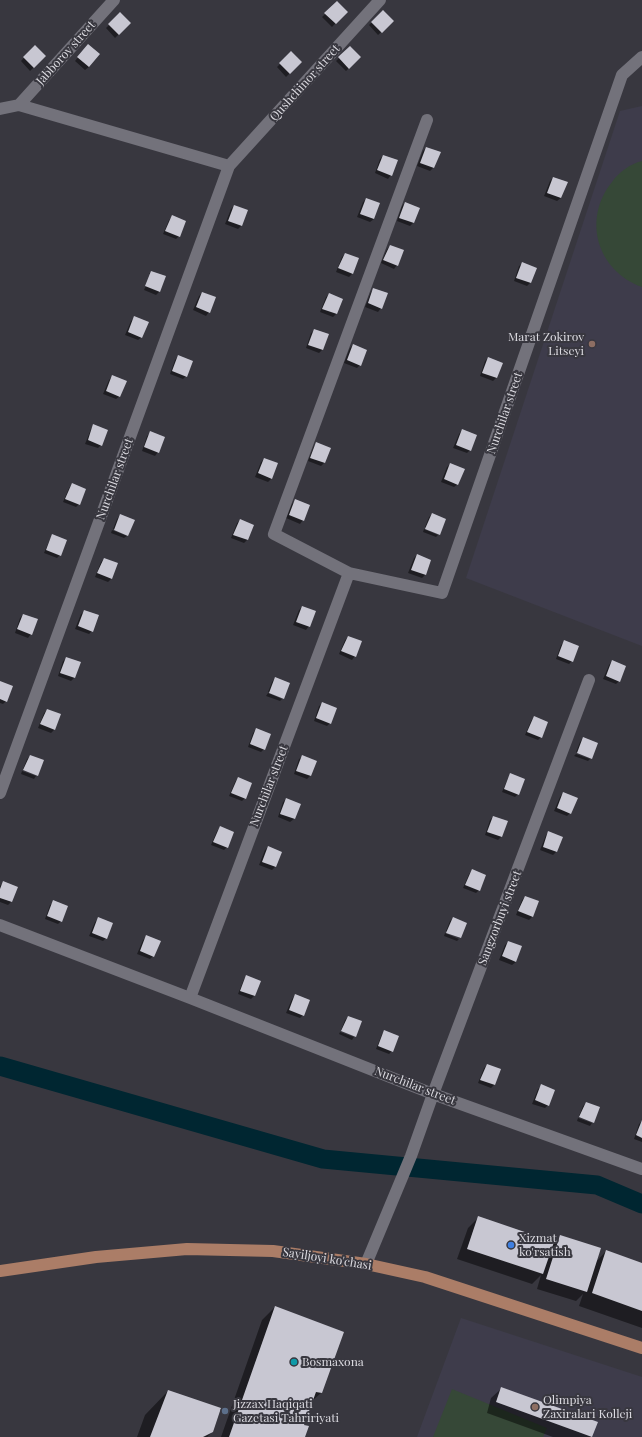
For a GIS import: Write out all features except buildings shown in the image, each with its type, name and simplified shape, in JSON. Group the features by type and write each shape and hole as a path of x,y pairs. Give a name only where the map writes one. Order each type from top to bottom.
{"main road":[{"name":"Sayiljoyi ko'chasi","path":"0,1271 96,1257 187,1249 273,1251 366,1264 425,1277 642,1348"}],"street":[{"name":"Jabborov street","path":"19,105 114,0"},
{"name":"Qushchinor street","path":"229,166 380,0"},
{"name":"Nurchilar street","path":"427,120 274,534 349,573 442,594 622,75 642,57"},
{"path":"0,109 19,105 229,166"},
{"name":"Nurchilar street","path":"0,793 229,166"},
{"name":"Nurchilar street","path":"190,998 349,573"},
{"name":"Sangzorbuyi street","path":"366,1264 411,1156 589,680"},
{"name":"Nurchilar street","path":"0,925 433,1094 642,1169"}],"shaded area":[{"name":"Marat Zokirov Litseyi","path":"642,106 642,646 466,578 620,111"},
{"name":"Olimpiya Zaxiralari Kolleji","path":"461,1318 642,1377 642,1437 417,1437"}],"green space":[{"path":"642,161 642,287 627,279 614,269 605,257 599,242 596,227 598,212 603,196 612,182 625,169"},
{"path":"452,1389 547,1428 543,1437 433,1437"}],"waterway":[{"path":"0,1066 323,1159 597,1185 642,1204"}],"place":[{"name":"Marat Zokirov Litseyi","path":"592,344"},
{"name":"Xizmat ko'rsatish","path":"511,1245"},
{"name":"Bosmaxona","path":"294,1362"},
{"name":"Olimpiya Zaxiralari Kolleji","path":"535,1407"},
{"name":"Jizzax Haqiqati Gazetasi Tahririyati","path":"225,1411"}]}
